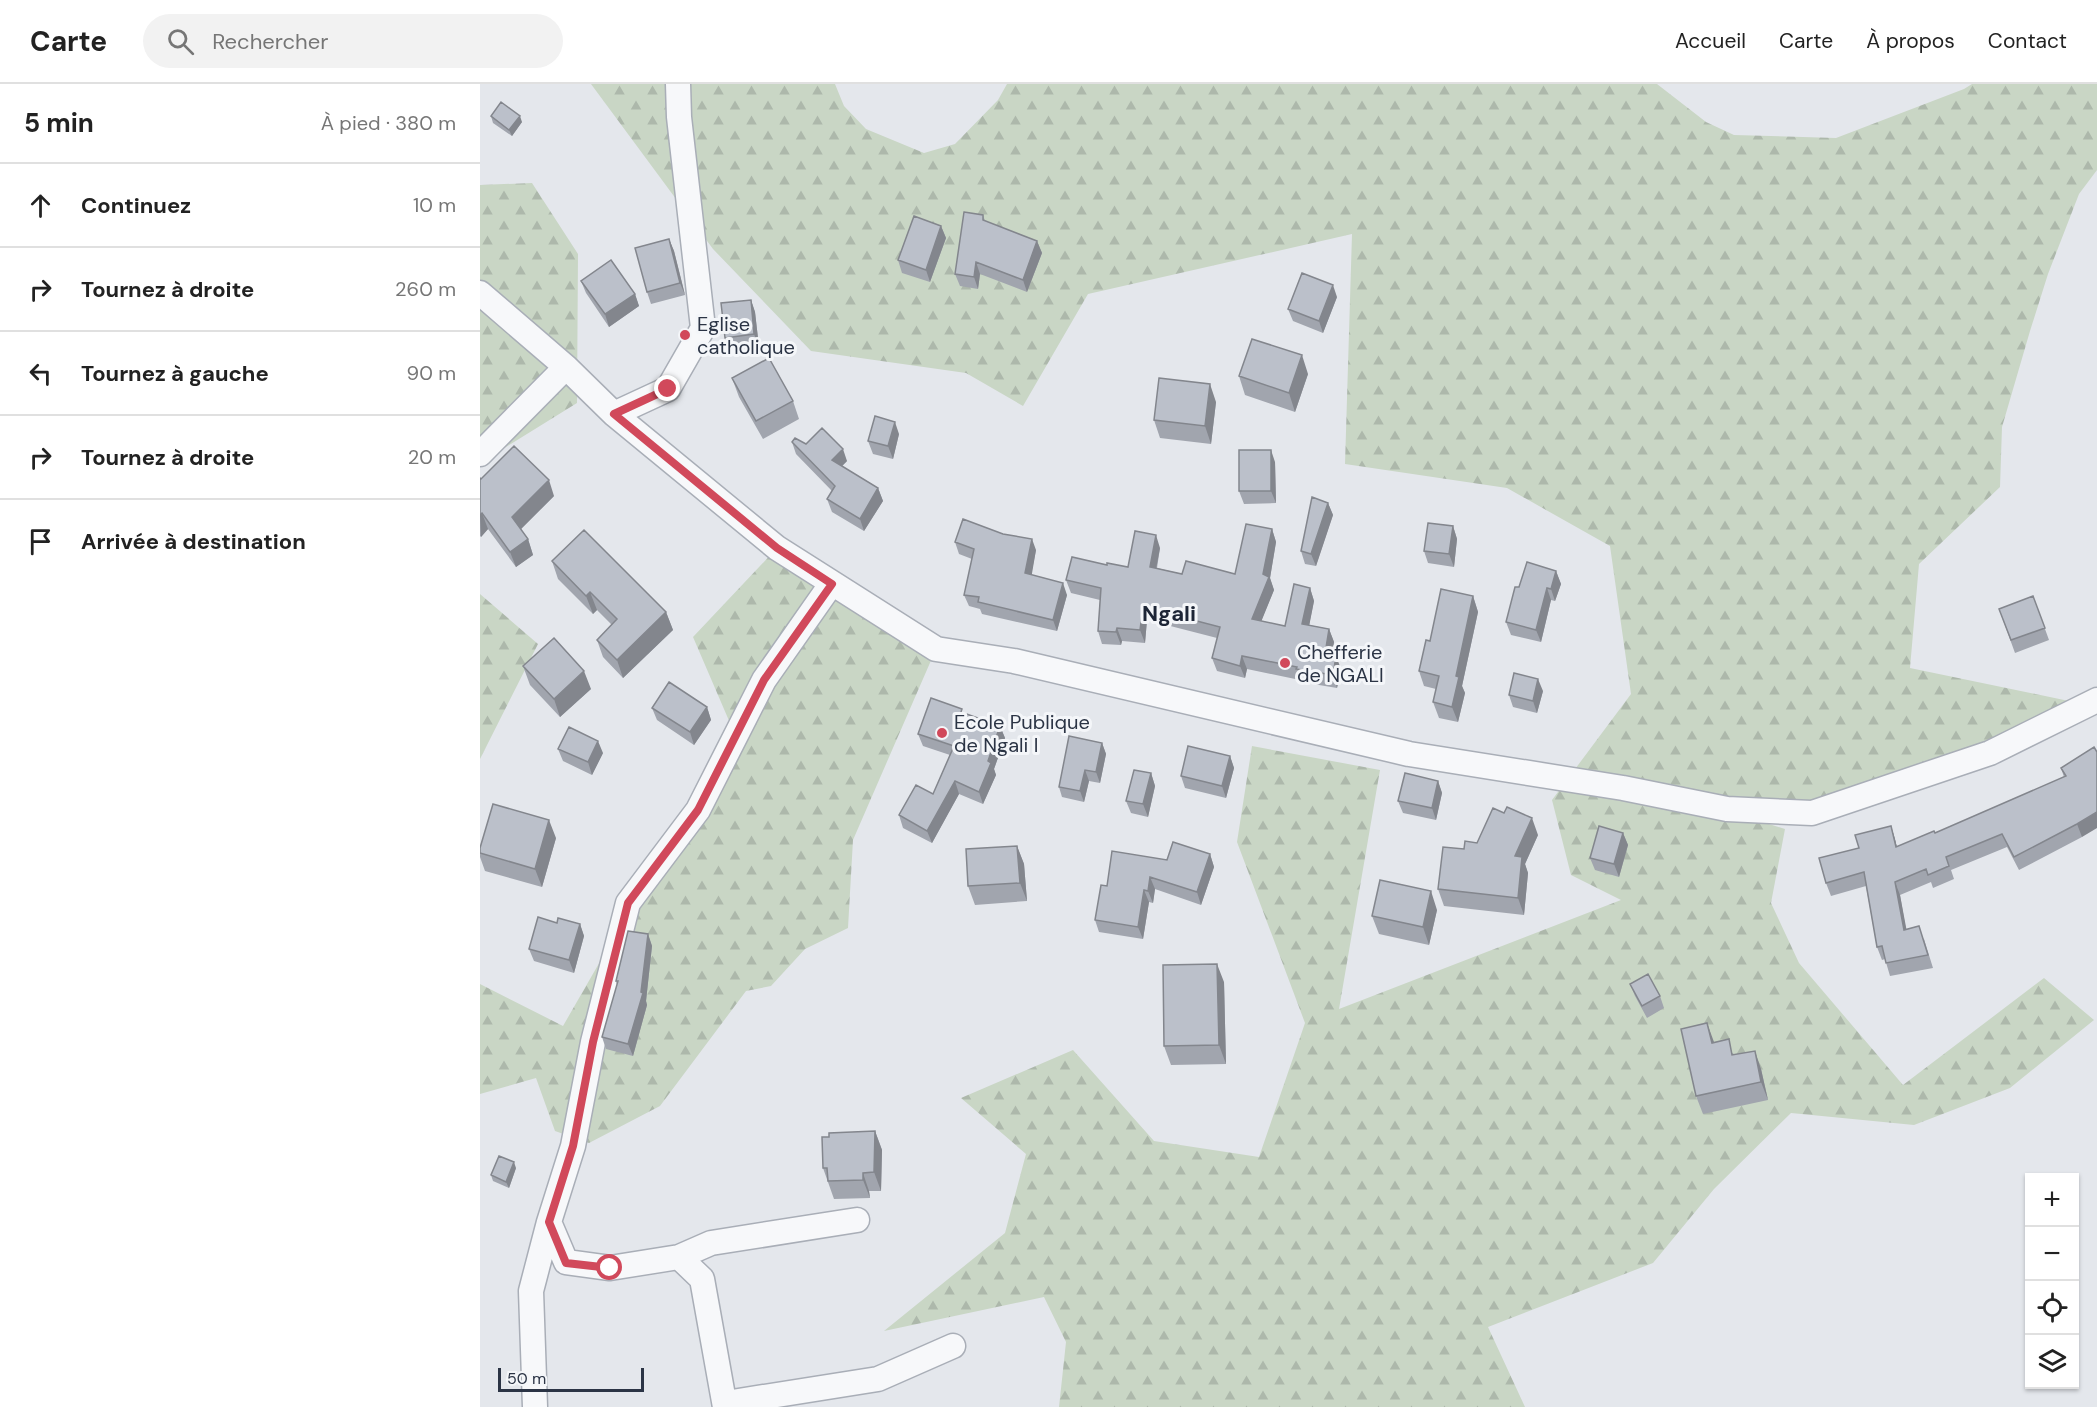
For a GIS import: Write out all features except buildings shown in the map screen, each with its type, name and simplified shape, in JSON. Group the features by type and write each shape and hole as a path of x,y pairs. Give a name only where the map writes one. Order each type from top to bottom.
{"street":[{"path":"614,414 668,389 703,328 679,117 678,84"},
{"path":"480,293 567,367 614,414 777,548 936,649 1014,661 1409,754 1623,788 1727,809 1812,813 1990,753 2094,708"},
{"path":"480,454 567,367"},
{"path":"535,1407 531,1291 549,1222 573,1146 593,1042 628,903 698,810 764,680 832,584"},
{"path":"549,1222 566,1263 610,1268 679,1257 711,1244 857,1220"},
{"path":"679,1257 702,1279 725,1405 878,1379 953,1346"}],"green space":[{"path":"591,84 835,84 844,106 866,129 924,153 955,144 998,100 1007,84 1657,84 1706,122 1734,135 1836,138 1972,84 2097,84 2097,170 2079,194 2048,274 2030,331 2002,427 2000,487 1919,564 1910,668 2088,705 1812,813 1734,813 1785,829 1771,903 1799,963 1903,1085 2044,978 2094,1020 2010,1088 1914,1125 1791,1113 1714,1189 1653,1263 1488,1327 1525,1407 1059,1407 1066,1342 1044,1297 884,1331 1005,1233 1026,1154 961,1098 1073,1050 1154,1141 1259,1157 1305,1023 1237,842 1252,746 1380,770 1339,1009 1621,900 1571,875 1552,800 1631,694 1610,546 1507,488 1345,464 1352,234 1088,294 1023,406 966,373 811,351 713,249"},
{"path":"532,183 578,254 577,403 480,463 480,185"},
{"path":"777,548 936,649 853,840 848,928 805,949 771,986 746,991 660,1106 589,1143 555,1131 536,1078 480,1094 480,984 563,1026 733,730 693,637"},
{"path":"480,594 538,644 480,759"}],"place":[{"name":"Eglise catholique","path":"685,335"},
{"name":"Chefferie de NGALI","path":"1285,663"},
{"name":"Ecole Publique de Ngali I","path":"942,733"}],"district":[{"name":"Ngali","path":"1169,613"}],"route":[{"path":"610,1268 566,1263 549,1222 573,1146 593,1042 628,903 698,810 764,680 832,584 777,548 614,414 668,389"}]}
